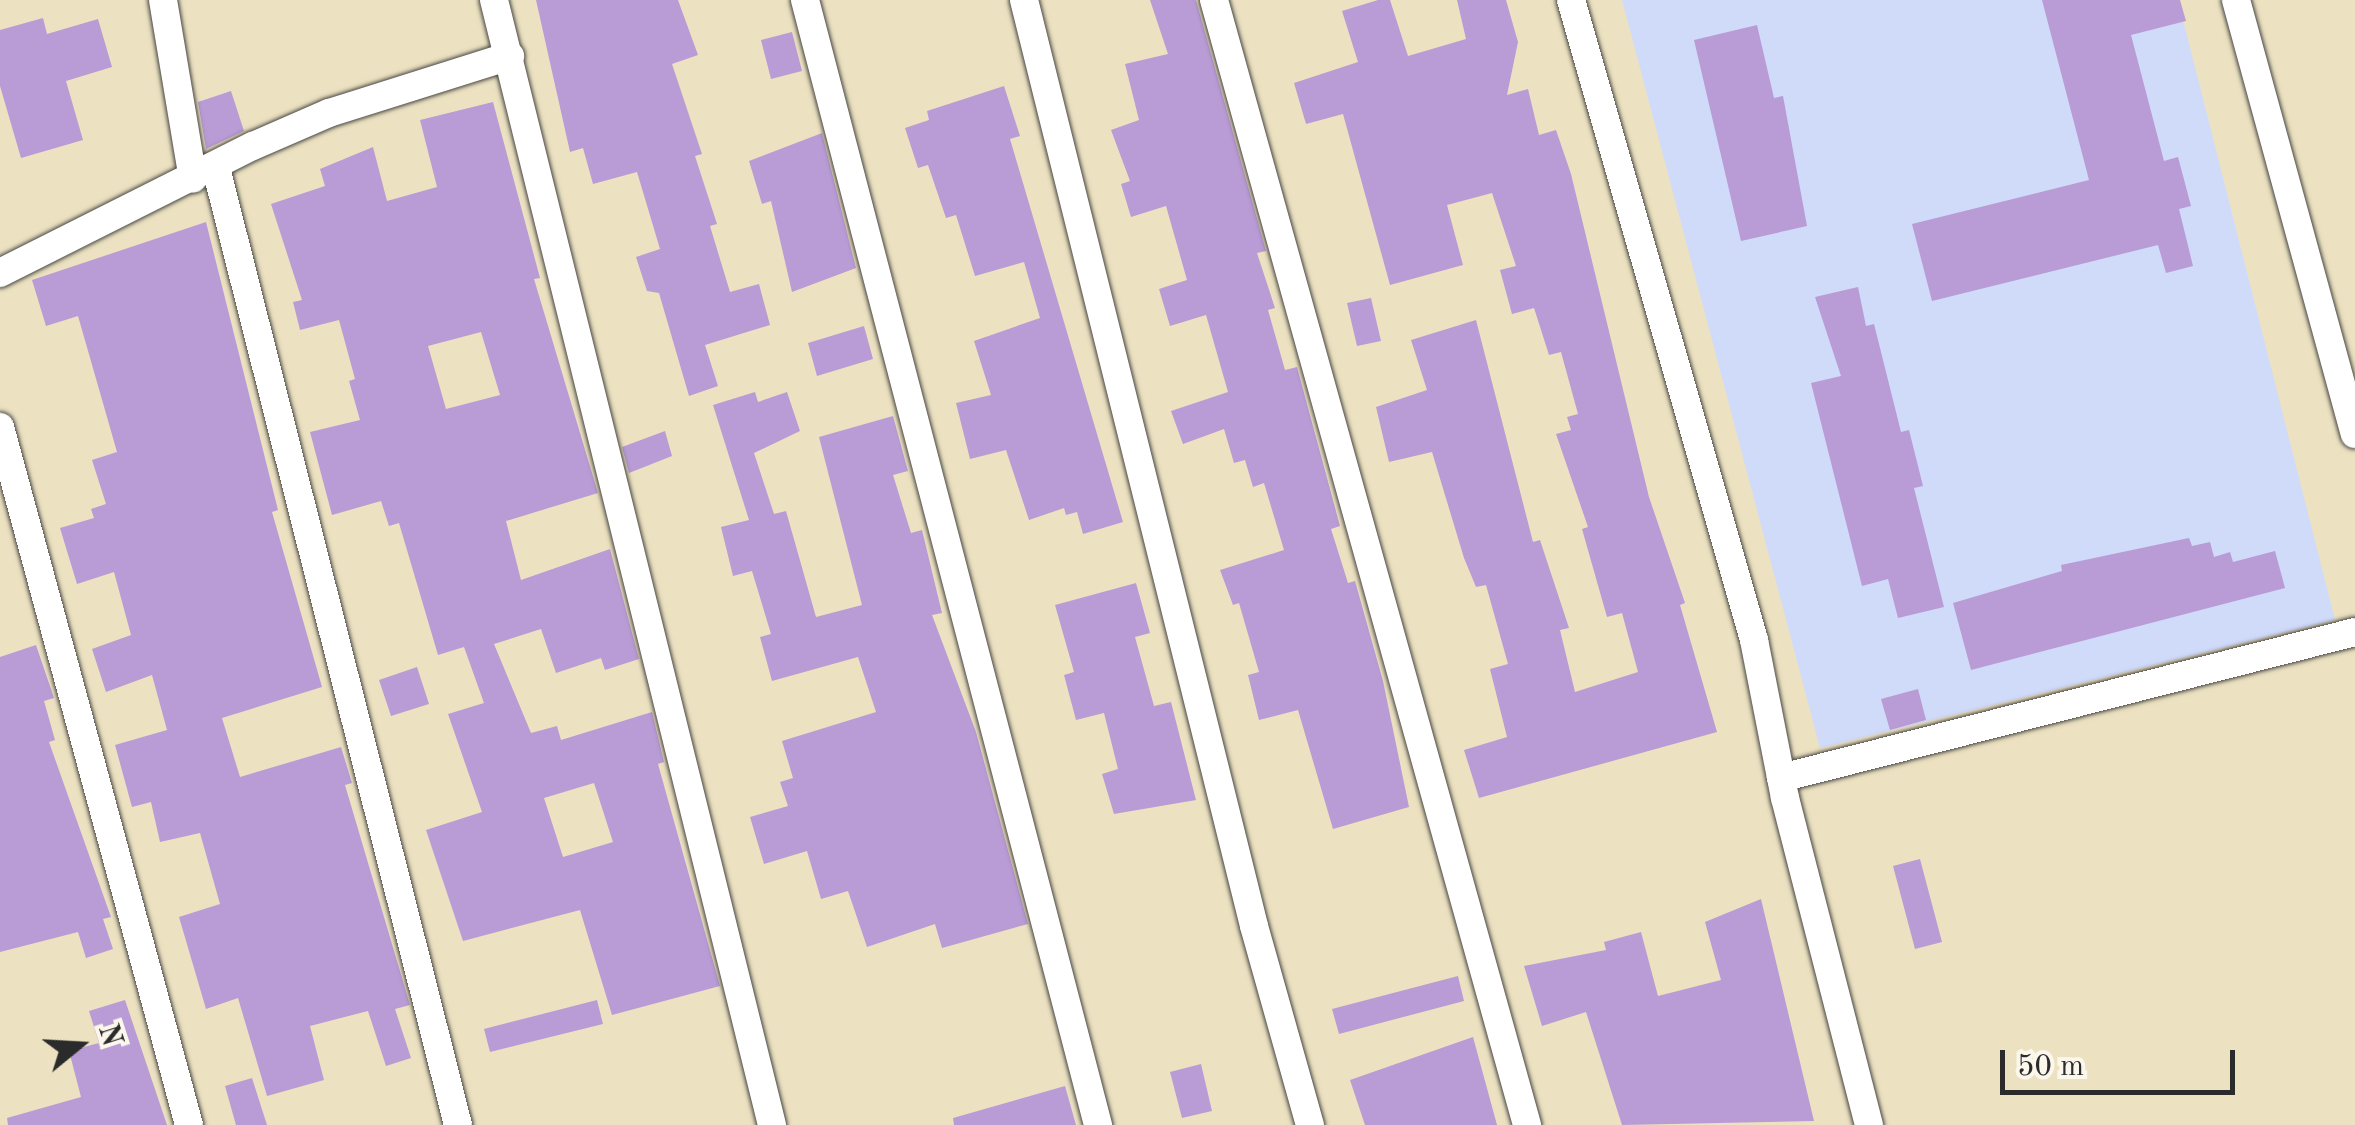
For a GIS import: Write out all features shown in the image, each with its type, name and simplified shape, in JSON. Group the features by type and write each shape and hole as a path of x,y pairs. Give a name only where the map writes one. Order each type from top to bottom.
{"street":[{"path":"163,0 204,173 458,1125"},
{"path":"494,0 772,1125"},
{"path":"806,0 1098,1125"},
{"path":"1024,0 1249,907 1310,1125"},
{"path":"1214,0 1527,1125"},
{"path":"1571,0 1754,640 1781,778 1869,1125"},
{"path":"2236,0 2355,434"},
{"path":"0,272 329,114 510,56"},
{"path":"0,427 189,1125"},
{"path":"1781,778 2355,632"}],"shaded area":[{"path":"1622,0 2178,0 2335,620 1820,748"}],"building":[{"path":"536,0 678,0 698,55 672,64 702,154 695,156 717,224 710,226 730,292 759,284 770,325 705,345 718,386 689,396 659,293 647,291 636,257 660,249 637,172 593,184 583,148 570,152"},
{"path":"1150,0 1196,0 1266,251 1257,253 1275,308 1268,310 1285,370 1297,367 1340,526 1331,529 1348,583 1355,581 1383,681 1409,807 1333,829 1298,710 1259,720 1248,675 1259,672 1239,603 1233,605 1220,570 1284,550 1264,483 1253,487 1245,460 1234,463 1224,429 1183,444 1171,411 1228,392 1206,315 1170,326 1159,289 1187,280 1166,206 1131,217 1121,184 1130,181 1111,130 1139,120 1125,64 1168,54"},
{"path":"1390,0 1408,56 1466,39 1457,0 1506,0 1518,42 1507,95 1528,89 1539,135 1556,130 1571,174 1649,497 1685,603 1680,605 1717,732 1479,798 1464,750 1507,737 1490,669 1508,664 1486,585 1476,587 1464,558 1432,452 1389,462 1376,407 1427,390 1411,340 1476,320 1533,542 1540,540 1569,628 1560,630 1575,692 1638,672 1622,613 1607,617 1582,529 1588,527 1556,434 1571,430 1567,417 1578,414 1561,352 1549,355 1534,308 1512,314 1500,270 1516,266 1492,193 1447,205 1463,265 1390,285 1343,114 1306,124 1294,83 1358,62 1342,11"},
{"path":"2042,0 2180,0 2186,21 2131,35 2164,161 2178,157 2191,206 2179,209 2193,266 2166,273 2158,245 1932,301 1912,224 2089,180"},
{"path":"43,18 47,34 98,19 112,67 66,81 83,140 21,158 0,86 0,30"},
{"path":"1757,25 1774,98 1783,96 1807,226 1741,241 1694,40"},
{"path":"792,32 802,71 771,79 761,40"},
{"path":"1004,86 1020,136 1010,139 1123,522 1083,534 1077,512 1066,515 1064,508 1029,520 1006,450 970,459 956,403 991,395 974,341 1040,318 1024,262 975,276 956,215 946,218 928,165 918,168 905,128 929,120 927,111"},
{"path":"231,91 244,131 206,149 198,102"},
{"path":"493,102 540,278 534,279 598,493 506,521 521,580 610,549 639,659 605,670 601,658 556,673 541,629 494,644 531,733 557,726 561,740 652,712 664,762 658,764 720,986 612,1015 580,910 463,941 426,830 482,812 448,714 484,703 464,647 438,655 399,523 389,526 381,501 332,515 310,432 360,420 349,381 355,379 339,320 300,330 293,302 302,300 271,204 325,186 320,169 373,147 387,201 437,187 420,120","holes":["481,332 500,395 446,409 428,346","594,783 613,842 563,857 544,798"]},
{"path":"822,133 856,268 792,292 771,201 762,204 749,161"},
{"path":"206,222 278,510 272,512 322,687 222,718 240,777 341,747 352,783 345,785 410,1005 395,1009 411,1058 386,1066 368,1011 310,1026 324,1080 267,1096 238,998 206,1009 179,917 220,904 200,833 160,842 151,802 132,807 115,745 167,730 152,675 106,692 92,649 131,635 114,572 77,584 60,528 94,518 91,509 106,504 92,460 117,452 78,316 46,326 32,280"},
{"path":"1858,287 1866,326 1874,324 1901,432 1909,430 1923,486 1914,488 1944,607 1898,618 1888,579 1862,586 1811,383 1841,376 1815,297"},
{"path":"1371,298 1381,341 1357,346 1347,303"},
{"path":"864,326 873,359 817,376 808,343"},
{"path":"755,392 758,402 787,392 800,431 754,453 774,514 786,511 816,617 862,605 819,437 893,416 908,471 893,475 911,533 922,530 942,613 932,615 976,732 1028,924 942,948 935,924 867,947 848,891 821,899 807,851 764,864 750,817 788,806 780,782 793,778 782,741 876,712 858,657 772,681 760,637 771,634 752,571 733,576 721,527 749,520 713,405"},
{"path":"665,431 672,456 629,473 622,447"},
{"path":"2189,538 2192,546 2210,542 2214,557 2230,552 2233,562 2275,551 2285,588 1971,670 1953,603 2062,571 2061,565"},
{"path":"1136,583 1150,633 1135,637 1154,706 1171,702 1196,800 1114,814 1102,774 1118,769 1104,713 1076,720 1064,675 1074,672 1055,605"},
{"path":"36,645 54,698 44,701 55,740 49,742 111,917 103,919 113,949 86,958 78,932 0,952 0,657"},
{"path":"417,667 429,704 391,716 379,680"},
{"path":"1918,689 1926,720 1890,730 1881,699"},
{"path":"1920,859 1942,942 1915,949 1893,866"},
{"path":"1761,899 1814,1121 1622,1125 1586,1012 1542,1026 1524,966 1606,950 1604,942 1641,932 1658,996 1721,980 1705,922"},
{"path":"1458,976 1464,1001 1339,1034 1332,1009"},
{"path":"125,1000 167,1125 8,1125 7,1118 81,1097 69,1051 99,1043 89,1011"},
{"path":"597,1000 603,1024 490,1052 484,1029"},
{"path":"1473,1037 1497,1125 1365,1125 1350,1080"},
{"path":"1201,1064 1212,1111 1182,1118 1170,1072"},
{"path":"252,1078 267,1125 236,1125 225,1086"},
{"path":"1065,1086 1076,1125 954,1125 953,1118"}]}
